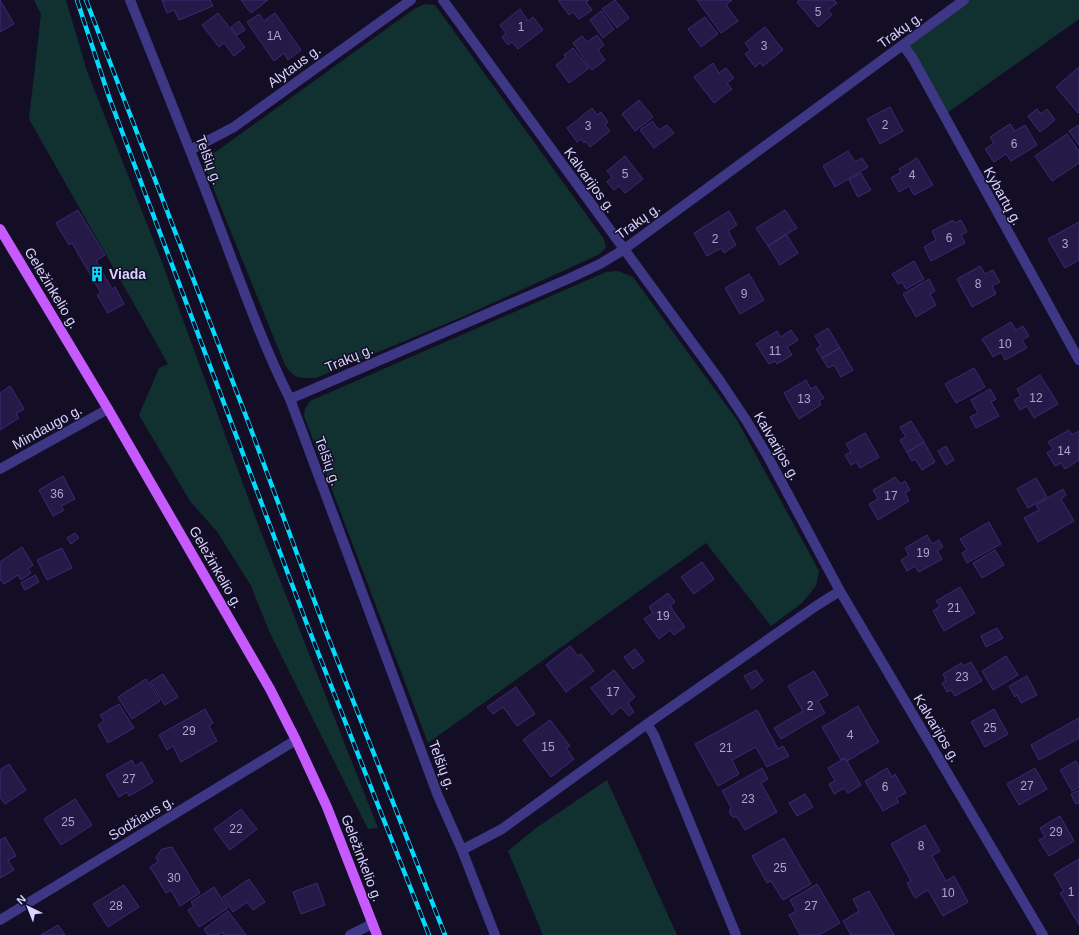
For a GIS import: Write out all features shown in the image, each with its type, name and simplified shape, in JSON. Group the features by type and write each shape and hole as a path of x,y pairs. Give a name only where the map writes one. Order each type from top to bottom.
{"main road":[{"name":"Geležinkelio g.","path":"0,229 108,409 270,689 296,740 327,807 377,935"}],"street":[{"name":"Telšių g.","path":"130,0 260,332 275,369 290,399 438,796 462,850 495,935"},
{"name":"Alytaus g.","path":"190,150 234,127 411,0"},
{"name":"Kalvarijos g.","path":"442,0 720,381 746,420 767,455 840,591 1043,935"},
{"name":"Trakų g.","path":"290,399 600,264 623,250 964,0"},
{"name":"Kybartų g.","path":"903,45 1079,360"},
{"name":"Mindaugo g.","path":"0,469 108,409"},
{"path":"462,850 502,829 647,724 816,606 840,591"},
{"path":"647,724 656,742 736,935"},
{"name":"Sodžiaus g.","path":"0,920 296,740"},
{"path":"350,935 372,924"}],"green space":[{"path":"34,0 66,0 87,71 160,257 257,522 378,828 368,829 269,631 251,586 218,533 190,501 139,415 159,368 168,364 29,119 41,14"},
{"path":"964,0 1079,0 1079,19 943,116 903,45"},
{"path":"425,4 435,5 604,239 606,248 598,255 462,317 316,378 295,376 285,365 204,163 207,158 414,9"},
{"path":"618,271 633,277 737,420 819,571 816,586 802,603 771,626 706,543 428,743 304,416 305,409 310,401 606,272"},
{"path":"607,780 677,935 543,935 508,851 536,828"}],"building":[{"path":"0,0 14,24 0,32"},
{"path":"162,0 210,0 213,6 179,20 174,10 167,13"},
{"path":"241,0 268,0 251,13"},
{"path":"558,0 589,0 586,2 592,10 579,19 573,12 569,15"},
{"path":"615,0 629,18 617,28 602,9"},
{"path":"697,0 732,0 726,5 738,21 721,33"},
{"path":"799,0 834,0 837,3 828,10 832,15 818,27 797,2"},
{"path":"520,9 528,21 533,17 543,30 518,49 512,42 508,45 502,37 506,33 500,25"},
{"path":"601,11 614,29 603,38 590,20"},
{"path":"218,13 245,47 234,56 224,43 219,47 202,25"},
{"path":"275,13 301,50 288,60 284,53 274,61 247,22 259,14 264,21"},
{"path":"705,17 718,34 701,47 688,29"},
{"path":"239,21 245,30 237,35 231,27"},
{"path":"765,27 783,50 763,66 760,63 755,67 745,54 750,50 745,43"},
{"path":"597,35 604,45 598,50 605,60 592,70 573,43 582,36 587,42"},
{"path":"573,48 589,68 569,83 556,65 566,57 564,55"},
{"path":"713,63 719,73 726,68 734,78 727,83 732,89 714,103 694,77"},
{"path":"1079,67 1079,112 1078,113 1056,87"},
{"path":"639,100 653,117 635,131 622,114"},
{"path":"890,107 903,131 880,144 867,119"},
{"path":"592,108 597,115 601,112 608,122 605,125 610,131 590,147 581,139 577,142 567,128"},
{"path":"1037,109 1041,114 1047,109 1055,120 1040,132 1028,116"},
{"path":"652,121 659,130 667,125 674,133 654,148 640,130"},
{"path":"1010,124 1015,131 1025,125 1037,145 1011,161 1006,154 994,162 985,149 994,143 990,137"},
{"path":"1079,125 1079,145 1069,131"},
{"path":"1067,134 1079,151 1079,163 1052,181 1035,156"},
{"path":"848,151 855,162 862,158 868,167 835,187 823,166"},
{"path":"625,156 643,179 625,193 619,186 614,190 607,182 612,177 607,171"},
{"path":"917,158 933,185 914,195 909,186 899,192 891,178 901,172 899,169"},
{"path":"861,173 871,190 858,197 849,180"},
{"name":"Viada","path":"78,210 105,255 96,261 112,289 115,287 124,304 108,313 97,295 101,293 72,243 69,245 56,223"},
{"path":"785,210 797,228 768,246 756,228"},
{"path":"729,211 737,225 728,231 736,245 724,253 721,248 707,256 694,233"},
{"path":"953,220 955,223 961,220 967,232 961,235 965,243 931,261 924,247 936,240 932,231"},
{"path":"1079,222 1079,260 1065,268 1048,239"},
{"path":"786,234 798,253 780,265 768,246"},
{"path":"914,261 924,279 906,289 902,282 898,284 892,274"},
{"path":"980,266 985,274 993,270 1000,282 992,286 996,294 972,307 957,279"},
{"path":"749,274 764,300 740,314 725,288"},
{"path":"929,279 935,291 930,294 936,305 916,317 903,294"},
{"path":"1011,322 1016,330 1023,326 1029,336 1022,340 1027,348 1005,360 1001,352 993,357 982,339"},
{"path":"828,328 840,348 822,358 816,349 821,346 815,336"},
{"path":"791,330 798,340 787,347 792,355 777,364 775,361 769,364 756,344 777,331 781,337"},
{"path":"840,348 853,370 841,377 834,365 828,368 822,358"},
{"path":"974,368 985,387 956,403 945,384"},
{"path":"1040,375 1058,404 1034,418 1027,406 1020,410 1014,400 1021,396 1017,389"},
{"path":"806,380 811,389 816,386 824,398 819,401 821,405 799,419 784,393"},
{"path":"10,386 24,409 16,414 19,418 0,430 0,393"},
{"path":"990,389 996,399 991,402 999,416 976,428 970,417 978,413 971,400"},
{"path":"911,421 924,442 907,452 900,440 906,437 900,427"},
{"path":"1069,430 1072,435 1079,431 1079,460 1065,469 1061,463 1055,466 1047,453 1053,449 1048,442"},
{"path":"865,433 879,457 860,468 856,462 851,465 845,455 851,452 846,444"},
{"path":"924,442 935,462 922,470 915,459 912,461 907,452"},
{"path":"946,446 954,460 946,465 938,451"},
{"path":"63,476 75,499 61,506 64,510 53,516 39,490"},
{"path":"895,477 900,484 905,481 910,490 905,493 909,501 878,520 869,504 878,499 873,490"},
{"path":"1036,478 1047,497 1028,508 1017,489"},
{"path":"1063,489 1066,495 1061,499 1074,521 1038,542 1024,518 1039,510 1036,505"},
{"path":"989,522 1001,544 967,563 962,553 967,550 960,539"},
{"path":"75,533 79,538 71,544 67,538"},
{"path":"927,535 932,544 939,540 943,547 937,551 942,559 919,572 915,566 907,571 901,560 909,555 905,548"},
{"path":"22,547 33,565 28,569 31,573 21,580 18,575 4,584 0,579 0,562"},
{"path":"62,548 72,568 47,580 37,560"},
{"path":"995,550 1004,565 982,578 973,563"},
{"path":"702,562 714,579 694,594 681,577"},
{"path":"35,575 39,582 25,590 21,583"},
{"path":"960,587 975,613 944,631 933,611 940,606 936,601"},
{"path":"668,593 675,602 670,606 685,627 674,635 670,630 659,639 644,619 653,613 649,607"},
{"path":"997,628 1003,638 986,647 981,636"},
{"path":"570,646 578,656 581,654 594,671 566,692 546,665"},
{"path":"635,649 644,661 633,669 624,657"},
{"path":"1006,656 1018,675 993,690 982,671"},
{"path":"971,662 982,681 955,696 951,690 947,692 942,683 946,681 943,674 961,663 963,666"},
{"path":"614,670 635,697 628,703 634,712 629,716 621,707 612,715 591,688"},
{"path":"756,670 763,681 752,689 744,676"},
{"path":"814,671 828,695 818,701 825,713 781,739 774,728 803,711 788,686"},
{"path":"163,674 178,697 165,705 150,682"},
{"path":"1027,676 1037,695 1021,703 1017,695 1015,697 1009,686"},
{"path":"146,679 160,701 132,719 118,697"},
{"path":"516,687 535,714 517,726 503,707 493,714 487,707"},
{"path":"119,704 134,728 108,743 98,725 104,721 100,715"},
{"path":"858,706 879,742 847,761 845,758 841,760 822,727"},
{"path":"205,709 213,723 209,726 217,741 181,762 173,746 167,750 159,735"},
{"path":"994,709 1008,734 985,747 971,722"},
{"path":"757,710 778,749 783,746 789,756 767,767 756,747 732,760 739,774 718,786 695,744"},
{"path":"1079,718 1079,738 1039,760 1031,745"},
{"path":"550,720 570,746 566,748 574,759 551,777 523,740"},
{"path":"845,758 861,785 848,793 844,788 834,794 829,784 835,781 828,768"},
{"path":"132,760 135,766 142,762 153,782 129,796 127,792 119,797 106,775"},
{"path":"1076,761 1079,768 1079,787 1072,791 1060,770"},
{"path":"9,764 26,790 5,804 0,797 0,770"},
{"path":"762,768 768,779 761,783 777,812 745,830 737,817 733,817 730,814 731,807 722,791"},
{"path":"887,768 892,777 895,774 906,793 896,798 899,802 883,811 865,781"},
{"path":"1035,768 1047,789 1019,805 1007,784"},
{"path":"1079,790 1079,803 1076,804 1071,794"},
{"path":"805,794 813,807 797,816 789,803"},
{"path":"75,799 92,825 61,845 44,819"},
{"path":"241,809 257,829 230,850 214,829"},
{"path":"1060,816 1074,841 1049,856 1039,840 1045,837 1040,828"},
{"path":"925,825 940,851 932,856 946,881 954,876 968,902 943,916 928,890 915,898 907,883 911,881 891,844"},
{"path":"5,837 16,856 8,860 14,870 0,878 0,840"},
{"path":"784,838 811,884 783,900 771,881 767,883 752,856"},
{"path":"172,847 200,893 180,906 171,890 166,893 150,867 158,862 156,857 162,849"},
{"path":"1079,859 1079,925 1060,893 1064,891 1054,874"},
{"path":"249,879 265,902 253,910 247,902 233,912 223,897"},
{"path":"317,883 325,905 301,914 293,892"},
{"path":"817,884 840,923 819,935 800,935 789,915 796,911 790,900"},
{"path":"124,885 139,907 108,927 93,904"},
{"path":"214,887 228,908 199,927 188,910 194,906 191,902"},
{"path":"869,891 894,935 851,935 843,921 859,911 853,899"},
{"path":"228,911 246,935 224,935 222,932 218,935 208,935 204,929"},
{"path":"58,925 65,935 41,935"}],"railway":[{"path":"77,0 109,97 308,627 429,935"},
{"path":"86,0 249,424 323,624 445,935"}],"place":[{"name":"Viada","path":"97,274"}]}
